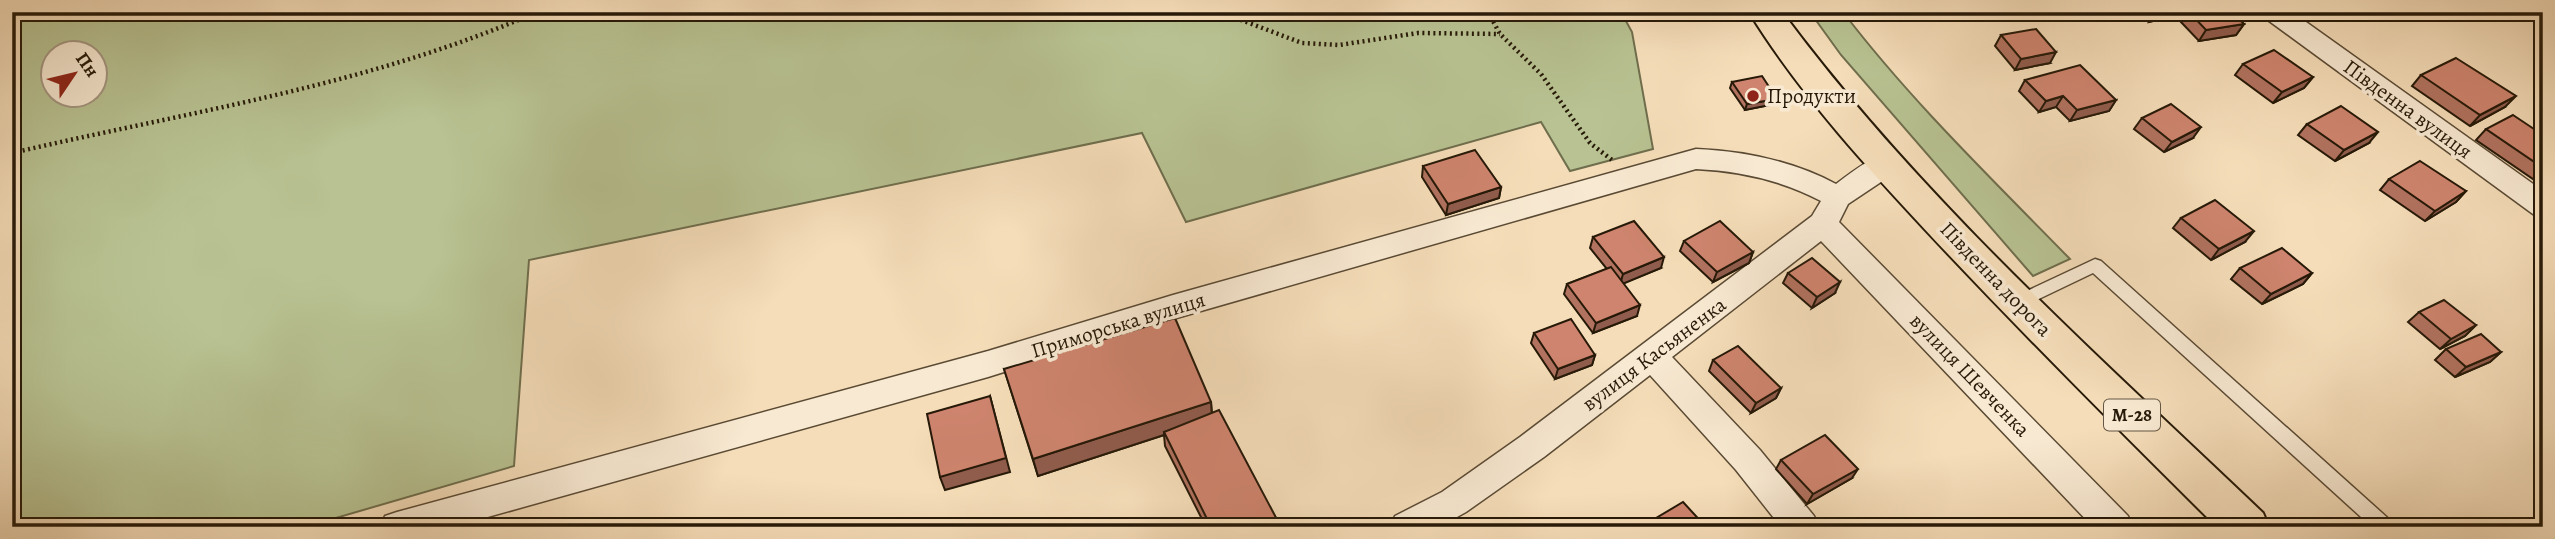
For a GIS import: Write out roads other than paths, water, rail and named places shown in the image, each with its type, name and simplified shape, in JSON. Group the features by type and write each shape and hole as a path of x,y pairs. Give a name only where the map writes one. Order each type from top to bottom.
{"highway":[{"name":"Південна дорога","path":"1765,12 1818,85 1886,165 2018,302 2247,527"}],"street":[{"name":"Південна вулиця","path":"2274,12 2543,206"},
{"name":"Приморська вулиця","path":"397,527 962,372 1186,303 1696,159 1721,159 1805,179 1830,210"},
{"name":"вулиця Касьяненка","path":"1407,527 1465,494 1652,356 1886,165"},
{"name":"вулиця Шевченка","path":"1830,210 2116,527"},
{"path":"1652,356 1748,460 1802,527"}],"lane":[{"path":"2018,302 2095,265 2385,527"}],"place":[{"name":"Продукти","path":"1753,96"}]}
